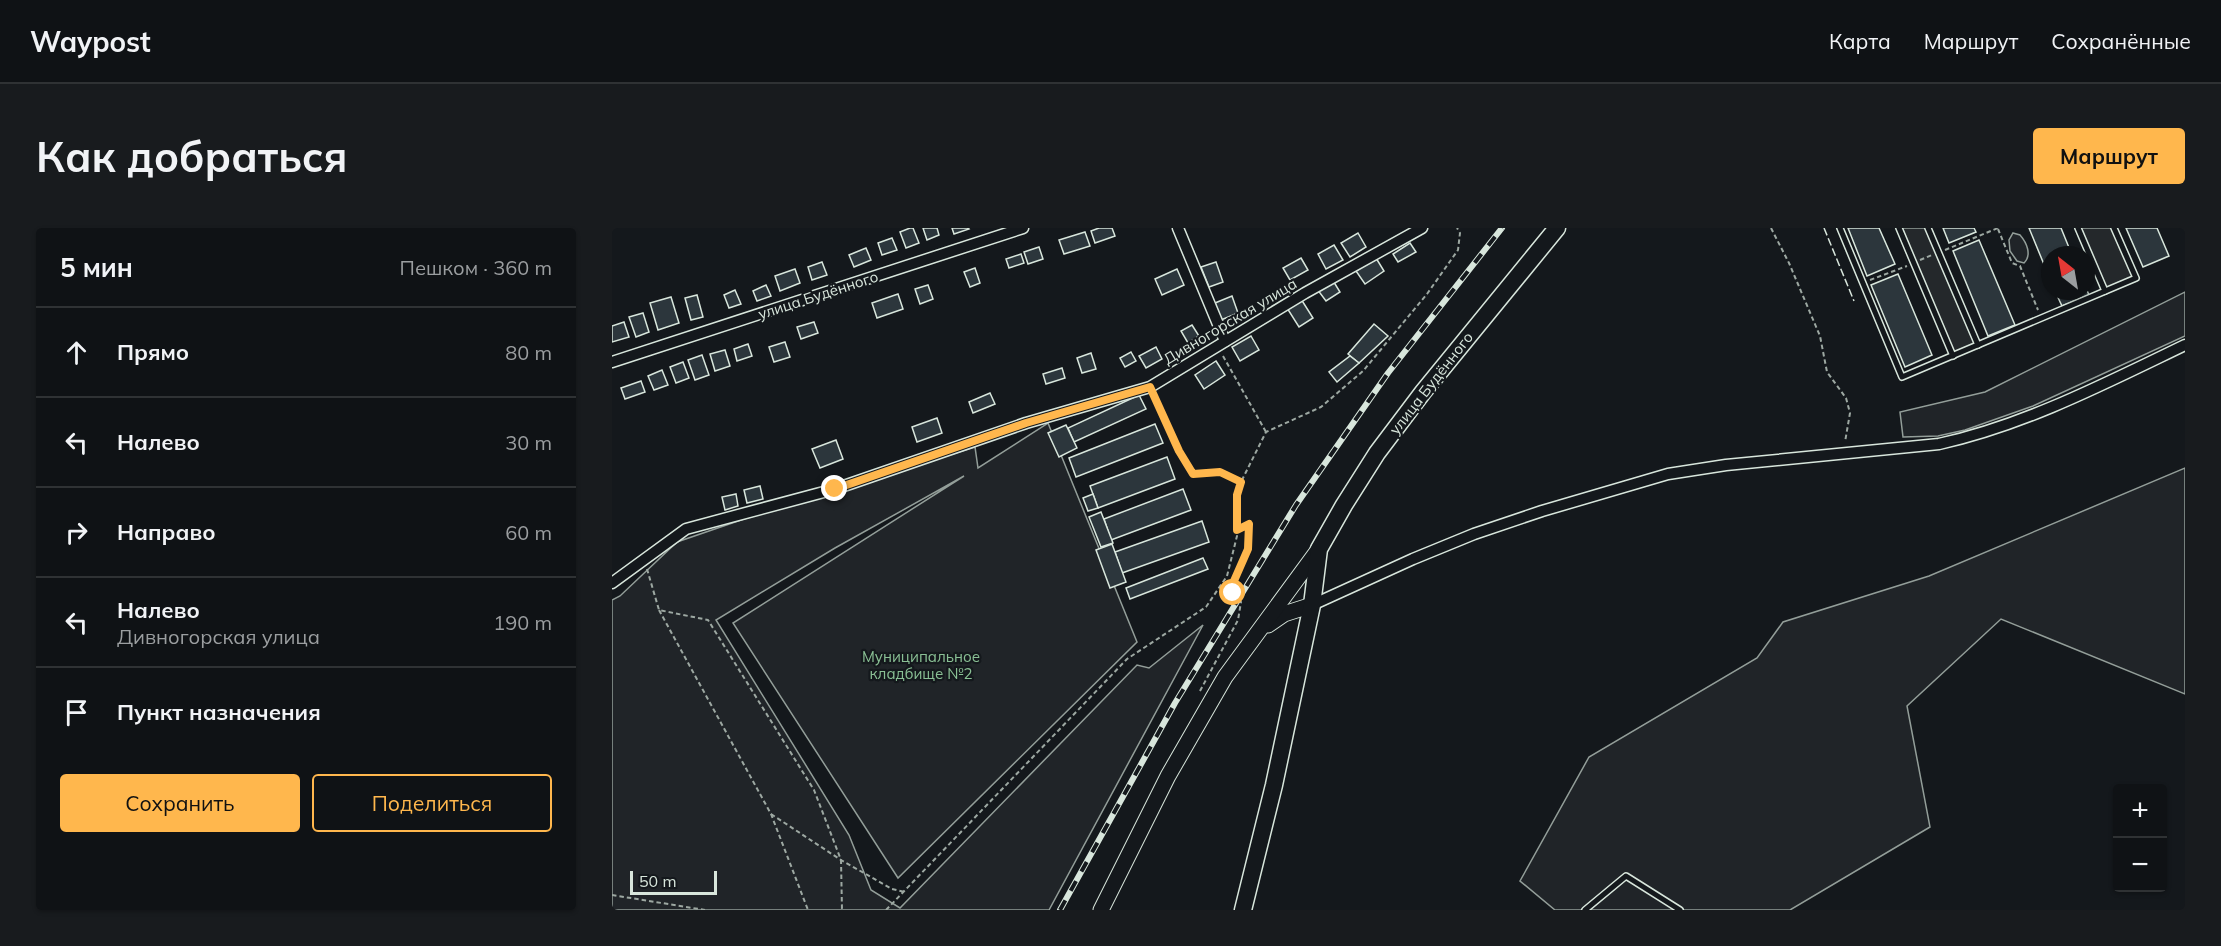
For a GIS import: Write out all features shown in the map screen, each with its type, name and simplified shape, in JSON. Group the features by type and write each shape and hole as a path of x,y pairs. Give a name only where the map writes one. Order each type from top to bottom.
{"main road":[{"name":"улица Будённого","path":"1319,549 1377,453 1423,392 1557,228"},
{"path":"1243,910 1274,785 1312,605 1319,549"}],"street":[{"name":"улица Будённого","path":"612,362 1023,228"},
{"path":"1178,228 1221,344"},
{"name":"Дивногорская улица","path":"612,583 686,529 835,489 1026,423 1150,387 1305,293 1422,228"},
{"path":"1258,631 1284,614 1312,605 1474,534 1599,493 1668,474 1726,465 1939,444 1973,436 2036,413 2185,345"},
{"path":"1101,910 1168,776 1225,677 1319,549"}],"lane":[{"path":"1840,228 1902,376 2136,278 2115,228"},
{"path":"1899,228 1953,356"},
{"path":"1928,228 1978,345"},
{"path":"2078,228 2105,291"},
{"path":"1585,910 1626,876 1680,910"}],"path":[{"path":"886,910 1127,660 1206,607 1227,576 1237,530 1237,495 1241,482 1266,432 1321,406 1363,371 1427,294 1458,250 1460,233 1458,228"},
{"path":"1771,228 1789,263 1820,336 1827,372 1846,398 1850,413 1845,434 1844,454"},
{"path":"1997,228 2012,263 2020,266 2041,319"},
{"path":"1221,344 1266,432"},
{"path":"1150,387 1179,451 1193,474 1220,472 1241,482"},
{"path":"1198,694 1238,620 1241,602 1230,590 1248,549 1249,524 1237,530"},
{"path":"645,559 658,610 771,814 808,910"},
{"path":"658,610 708,621 814,790 841,860 842,910"},
{"path":"771,814 841,860 892,889 905,892"},
{"path":"612,895 705,910"}],"green space":[{"path":"2013,233 2020,235 2025,242 2028,256 2024,263 2017,261 2010,251 2009,240"},
{"path":"2185,292 2185,336 2033,406 1965,430 1938,436 1903,437 1900,412 1985,392"},
{"name":"Муниципальное кладбище №2","path":"1048,423 1137,642 898,878 733,623 964,476 835,548 716,620 849,835 871,890 900,908 1137,665 1149,668 1203,625 1049,910 612,910 612,600 620,596 677,542 975,447 978,468"},
{"path":"2185,468 2185,694 2001,619 1907,706 1930,827 1790,910 1555,910 1520,881 1589,757 1757,658 1783,622 1929,576"}],"shaded area":[{"path":"1899,228 1928,228 1978,345 1953,356"},
{"path":"2078,228 2114,228 2136,278 2105,291 2095,268 2095,246 2086,246"}],"building":[{"path":"913,228 919,243 906,248 900,232"},
{"path":"923,228 937,228 939,235 927,240"},
{"path":"952,228 968,228 969,229 954,234"},
{"path":"1099,228 1112,228 1115,236 1095,243 1091,231"},
{"path":"1848,228 1879,228 1895,264 1867,276"},
{"path":"1943,228 1974,228 1976,232 1949,243"},
{"path":"2029,228 2061,228 2068,246 2041,246 2041,257"},
{"path":"2126,228 2157,228 2169,256 2143,267"},
{"path":"1085,232 1090,246 1064,254 1059,240"},
{"path":"1358,233 1366,247 1350,257 1341,243"},
{"path":"892,238 897,250 882,255 878,243"},
{"path":"1979,240 2015,325 1988,336 1953,251"},
{"path":"1410,243 1416,252 1398,262 1393,254"},
{"path":"1334,245 1343,260 1326,269 1318,254"},
{"path":"1039,247 1043,259 1028,264 1024,252"},
{"path":"866,248 871,260 854,267 849,255"},
{"path":"1021,254 1024,263 1009,268 1006,259"},
{"path":"1301,258 1308,270 1290,280 1283,268"},
{"path":"1376,258 1384,271 1365,284 1356,271"},
{"path":"822,262 827,275 812,280 808,267"},
{"path":"1216,262 1223,282 1209,287 1201,267"},
{"path":"975,268 980,283 970,287 964,272"},
{"path":"795,269 800,283 780,291 775,276"},
{"path":"1177,269 1184,285 1162,295 1155,279"},
{"path":"1898,274 1932,355 1905,367 1871,285"},
{"path":"1332,279 1340,292 1326,301 1317,289"},
{"path":"766,285 771,296 757,301 753,291"},
{"path":"928,285 933,299 920,304 915,289"},
{"path":"735,290 741,304 729,308 724,295"},
{"path":"898,294 903,309 877,318 872,303"},
{"path":"697,295 703,317 691,320 685,298"},
{"path":"1232,296 1238,313 1221,320 1215,303"},
{"path":"671,297 679,323 658,330 650,303"},
{"path":"1301,299 1313,318 1299,327 1287,308"},
{"path":"2059,300 2077,300 2062,306"},
{"path":"643,313 649,332 636,337 629,317"},
{"path":"624,322 629,337 612,342 612,326"},
{"path":"814,322 818,333 801,339 797,327"},
{"path":"1374,324 1388,336 1359,363 1348,354"},
{"path":"1192,325 1199,336 1188,343 1181,331"},
{"path":"1251,336 1259,350 1240,361 1232,347"},
{"path":"785,342 790,357 774,362 769,347"},
{"path":"748,344 752,356 737,361 734,349"},
{"path":"1156,347 1162,359 1146,368 1139,356"},
{"path":"725,350 730,366 715,371 710,354"},
{"path":"1131,352 1136,361 1125,367 1120,358"},
{"path":"1091,353 1096,369 1082,373 1077,358"},
{"path":"702,355 709,375 695,380 688,360"},
{"path":"1350,356 1359,363 1337,382 1329,372"},
{"path":"1216,361 1225,375 1204,389 1195,375"},
{"path":"683,362 689,378 676,383 670,367"},
{"path":"1062,368 1065,378 1046,384 1043,374"},
{"path":"662,370 668,385 654,390 648,376"},
{"path":"641,381 645,392 625,399 621,388"},
{"path":"990,393 995,404 973,413 969,402"},
{"path":"1139,395 1146,409 1074,442 1068,428"},
{"path":"937,418 942,433 917,442 912,427"},
{"path":"1155,424 1163,443 1076,477 1069,458"},
{"path":"1066,425 1077,448 1059,457 1048,433"},
{"path":"836,440 843,459 820,468 812,449"},
{"path":"1167,457 1175,479 1098,508 1090,486"},
{"path":"760,486 763,499 747,503 744,490"},
{"path":"1183,489 1191,510 1111,540 1104,519"},
{"path":"736,494 738,506 725,510 722,497"},
{"path":"1093,494 1098,508 1088,511 1083,498"},
{"path":"1101,512 1113,543 1101,547 1089,517"},
{"path":"1202,521 1209,542 1122,573 1115,552"},
{"path":"1112,544 1126,582 1110,588 1096,550"},
{"path":"1203,558 1208,569 1130,599 1126,588"}],"railway":[{"path":"1060,910 1175,703 1296,505 1388,373 1502,228"}],"fence":[{"path":"1824,228 1854,301"}],"route":[{"path":"835,489 1026,423 1150,387 1179,451 1193,474 1220,472 1241,482 1237,495 1237,530 1249,524 1248,549 1230,590 1233,593"}]}
